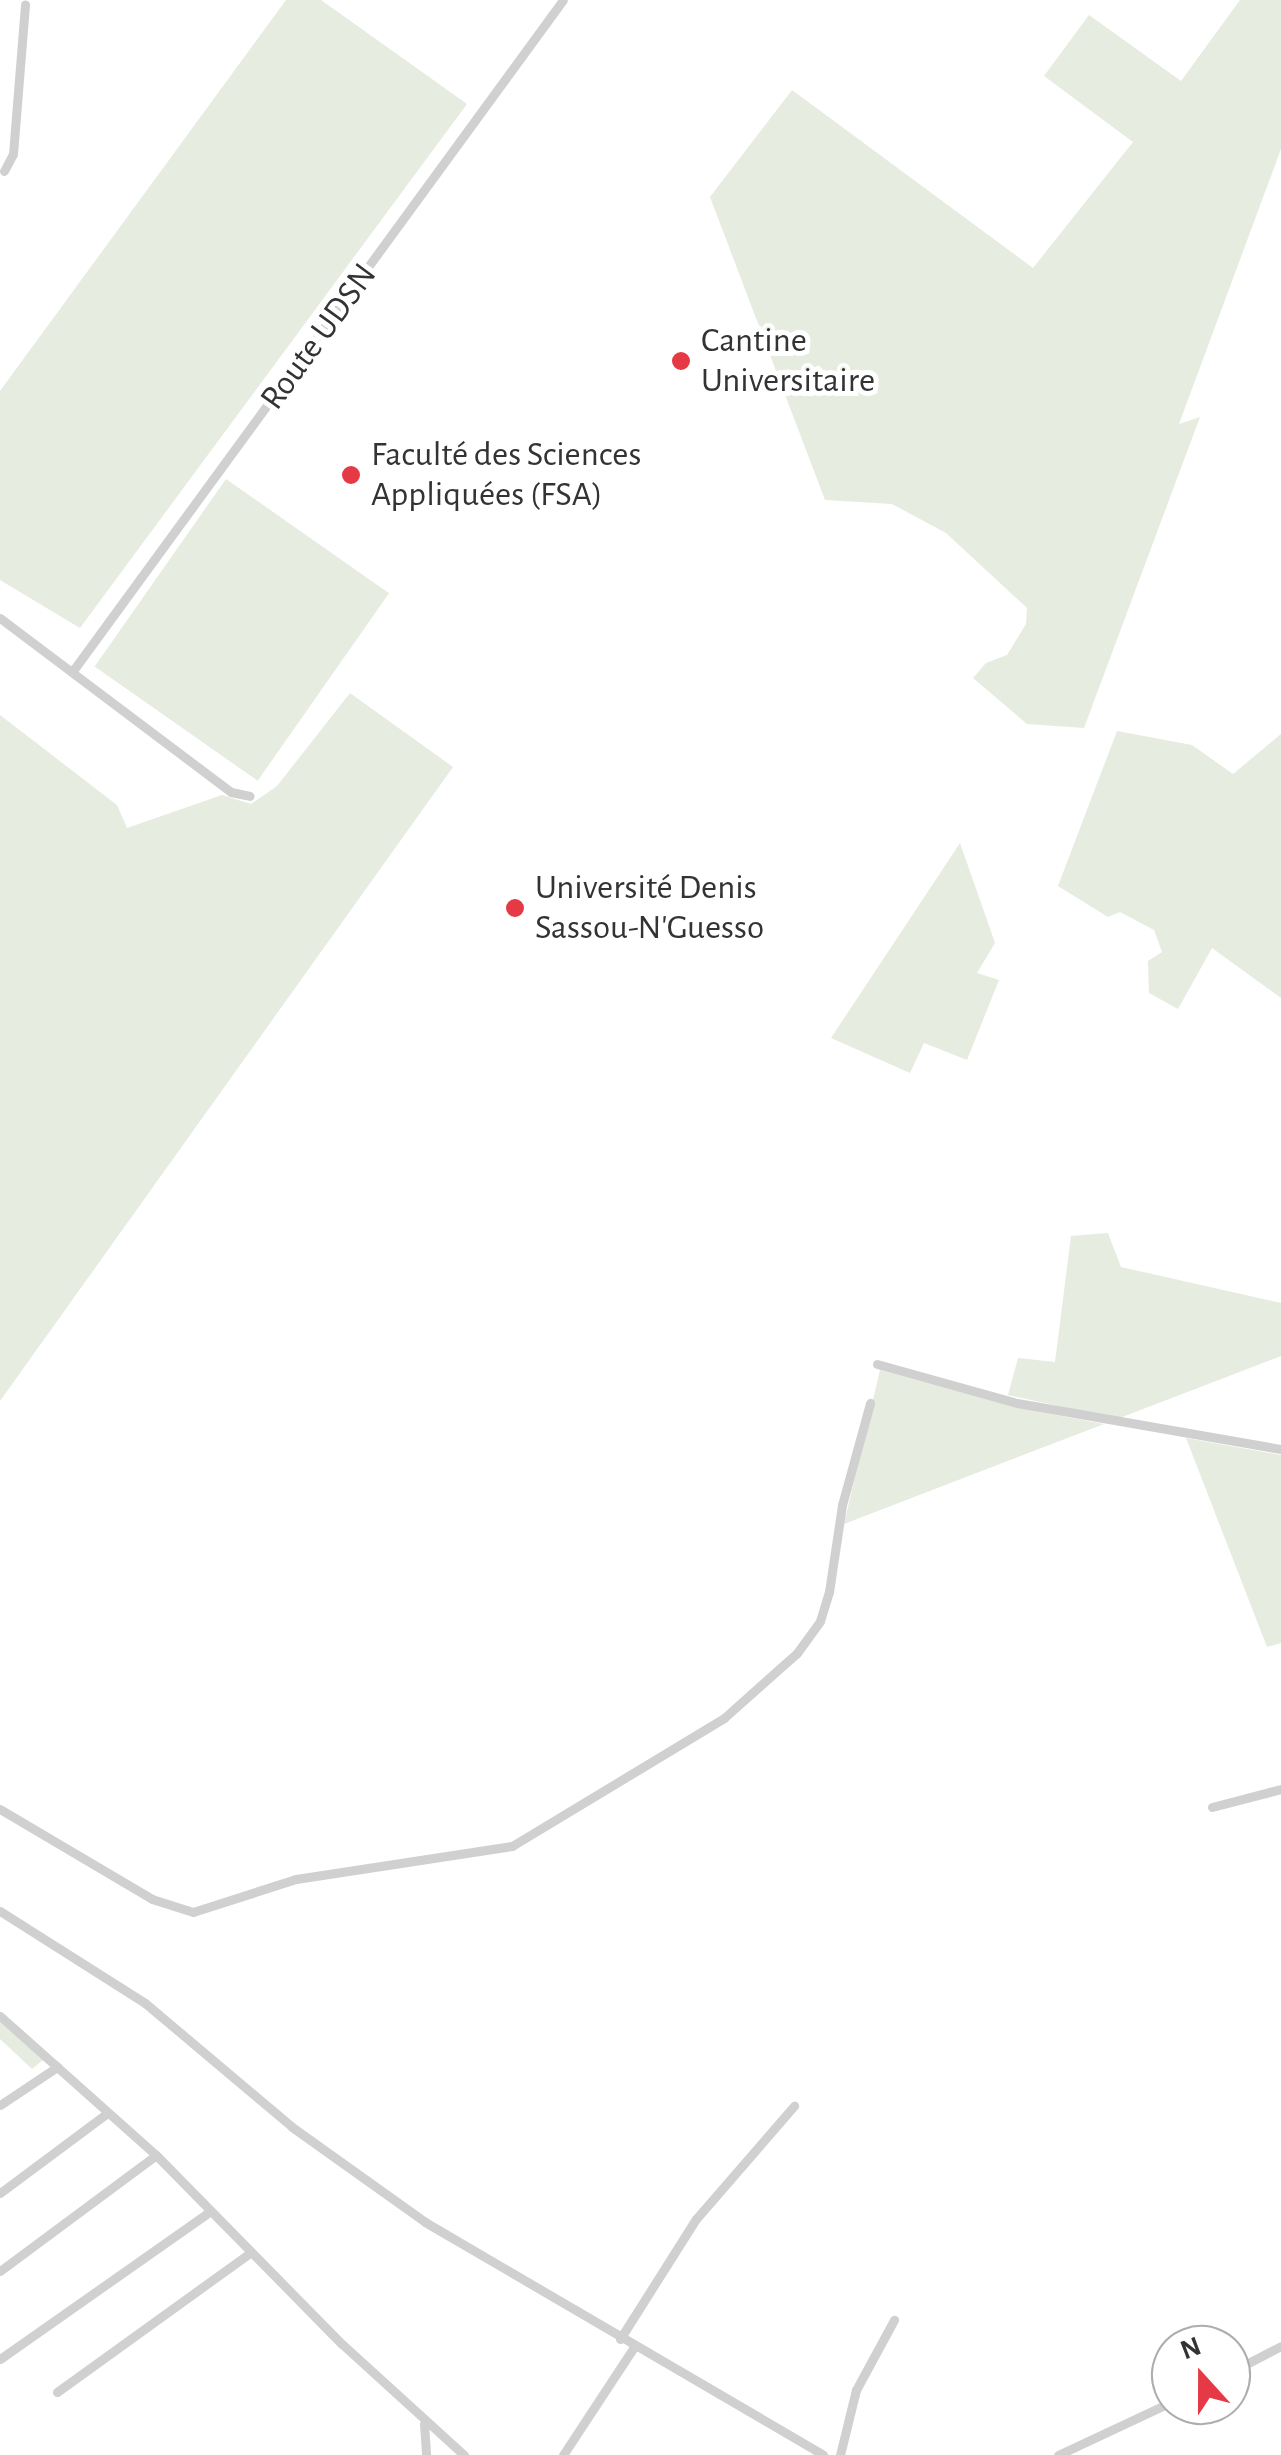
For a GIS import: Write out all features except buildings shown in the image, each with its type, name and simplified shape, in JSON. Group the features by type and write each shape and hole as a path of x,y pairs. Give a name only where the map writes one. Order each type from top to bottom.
{"street":[{"name":"Route UDSN","path":"72,672 563,0"},
{"path":"4,170 13,154 25,4"},
{"path":"0,618 231,792 250,796"},
{"path":"877,1364 1017,1403 1281,1449"},
{"path":"0,1809 152,1898 193,1912 296,1879 512,1846 724,1718 797,1653 824,1607 870,1403"},
{"path":"1212,1807 1281,1789"},
{"path":"0,1911 146,2003 292,2127 384,2195 620,2339 823,2455"},
{"path":"0,2016 156,2155 208,2213 420,2418 464,2455"},
{"path":"1,2101 57,2068"},
{"path":"620,2339 696,2219 794,2106"},
{"path":"0,2193 106,2114"},
{"path":"0,2271 156,2155"},
{"path":"0,2359 208,2213"},
{"path":"57,2392 250,2253"},
{"path":"840,2455 856,2390 894,2320"},
{"path":"1251,2362 1281,2346"},
{"path":"563,2455 634,2347"},
{"path":"1058,2455 1151,2411"},
{"path":"420,2418 427,2428 426,2455"}],"shaded area":[{"path":"286,0 321,0 467,104 80,628 0,580 0,391"},
{"path":"1240,0 1281,0 1281,149 1179,424 1200,417 1084,728 1027,724 973,678 986,663 1007,655 1026,624 1027,608 946,533 892,504 825,500 710,197 792,90 1033,268 1133,142 1044,76 1089,15 1181,81"},
{"path":"226,479 389,593 258,781 95,667"},
{"path":"350,693 453,767 0,1401 0,715 117,805 127,828 222,795 251,804 277,786"},
{"path":"1117,731 1192,745 1233,774 1281,734 1281,998 1212,948 1178,1009 1149,993 1148,961 1162,952 1154,930 1120,912 1108,917 1058,886"},
{"path":"960,843 995,943 977,973 999,980 967,1060 924,1043 910,1073 831,1038"},
{"path":"1108,1233 1121,1267 1281,1303 1281,1356 1117,1419 1008,1395 1018,1358 1055,1362 1071,1236"},
{"path":"880,1370 1018,1408 1104,1424 844,1524"},
{"path":"1186,1438 1281,1455 1281,1643 1267,1647"},
{"path":"0,2022 43,2060 32,2069 0,2039"}],"place":[{"name":"Cantine Universitaire","path":"681,361"},
{"name":"Faculté des Sciences Appliquées (FSA)","path":"351,475"},
{"name":"Université Denis Sassou-N'Guesso","path":"515,908"}]}
